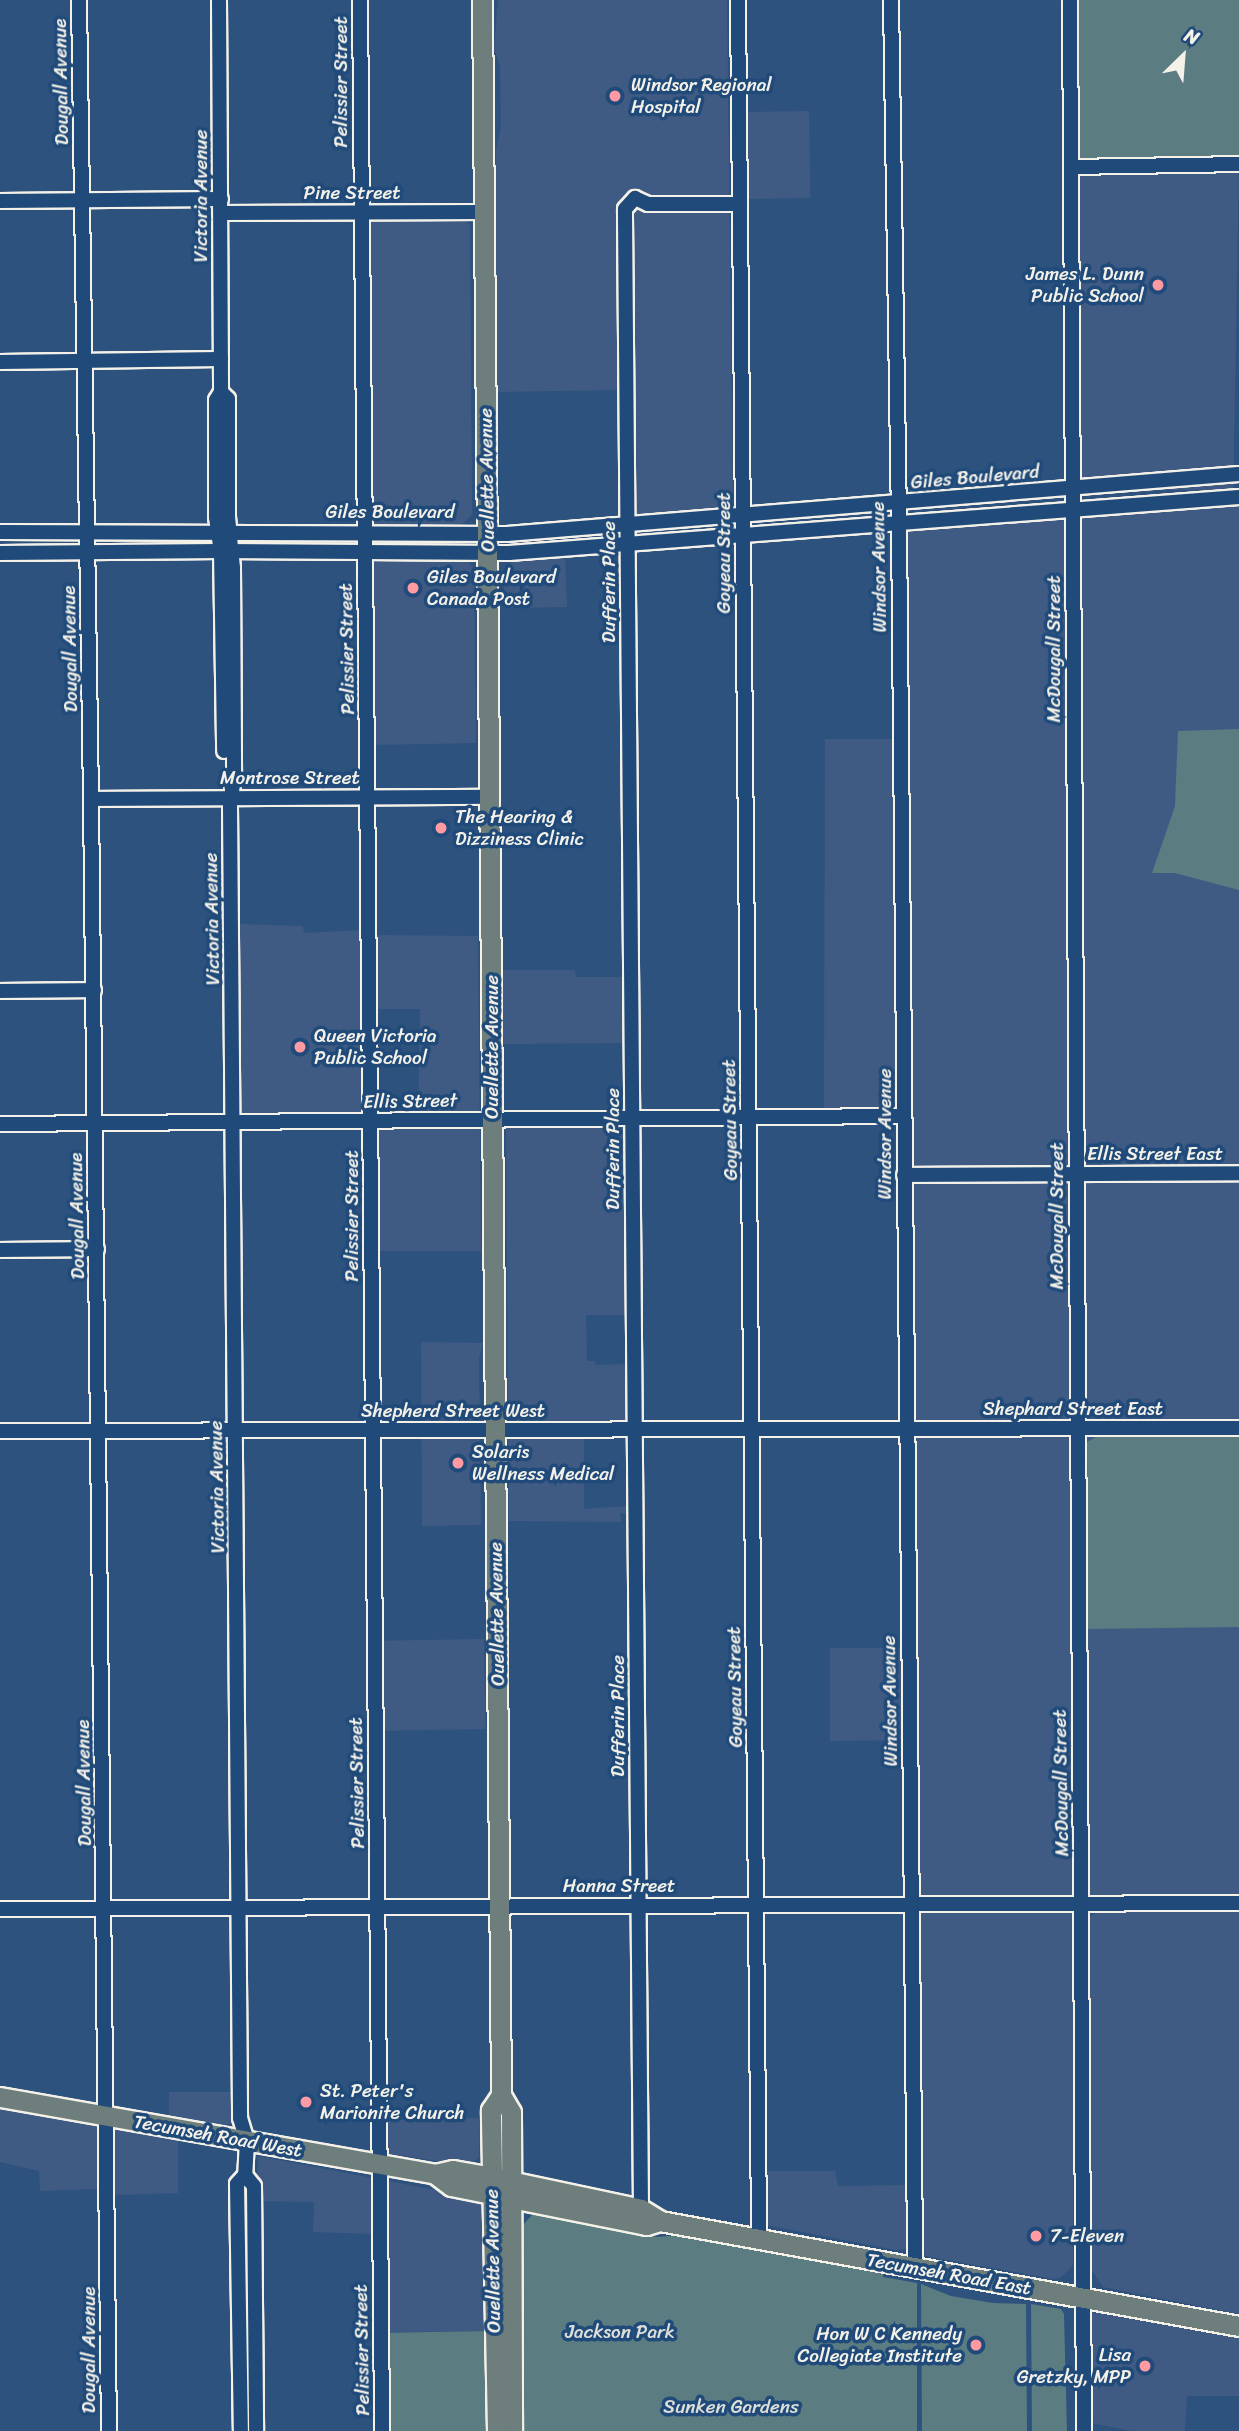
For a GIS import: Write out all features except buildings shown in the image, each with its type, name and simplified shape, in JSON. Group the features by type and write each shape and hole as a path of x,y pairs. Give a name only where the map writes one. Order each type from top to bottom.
{"main road":[{"name":"Ouellette Avenue","path":"482,0 501,2095 491,2110 500,2187 512,2431"},
{"name":"Tecumseh Road West","path":"0,2097 435,2174 453,2170 500,2187"},
{"name":"Ouellette Avenue","path":"498,2431 500,2187"},
{"name":"Tecumseh Road East","path":"500,2187 641,2209 660,2221 1239,2326"},
{"name":"Tecumseh Road East","path":"500,2187 646,2225 660,2221"}],"street":[{"name":"Dougall Avenue","path":"79,0 92,799 109,2431"},
{"name":"Victoria Avenue","path":"219,0 221,392 216,400 227,551 225,775 230,797 240,2118 247,2141 245,2175 237,2184 241,2431"},
{"name":"Pelissier Street","path":"360,0 382,2431"},
{"name":"Goyeau Street","path":"738,0 759,2239"},
{"name":"Windsor Avenue","path":"891,0 899,523 915,2267"},
{"name":"McDougall Street","path":"1070,0 1084,2431"},
{"path":"1071,167 1239,164"},
{"name":"Dufferin Place","path":"641,2209 625,209 635,198 648,204 740,204"},
{"name":"Pine Street","path":"0,201 82,200 362,212 484,212"},
{"path":"0,362 221,359"},
{"name":"Giles Boulevard","path":"0,532 488,531 507,534 1239,474"},
{"name":"Giles Boulevard","path":"0,553 364,551 489,554 1239,496"},
{"name":"Montrose Street","path":"92,799 490,797"},
{"path":"0,991 94,990"},
{"name":"Ellis Street","path":"0,1124 904,1116"},
{"name":"Ellis Street East","path":"904,1175 1239,1173"},
{"path":"0,1250 97,1249"},
{"name":"Shephard Street East","path":"906,1430 1239,1428"},
{"name":"Shepherd Street West","path":"0,1431 906,1430"},
{"name":"Hanna Street","path":"0,1909 239,1905 1239,1903"},
{"name":"Victoria Avenue","path":"245,2175 254,2186 256,2431"}],"shaded area":[{"path":"498,0 727,0 733,502 723,511 623,518 619,390 496,392 495,193 496,151 501,127 500,66 494,49"},
{"path":"809,111 811,198 747,199 745,112"},
{"path":"1071,160 1239,163 1233,491 1065,488"},
{"path":"461,217 470,225 472,515 459,527 381,528 373,525 369,516 369,219"},
{"path":"1239,500 1239,1168 1084,1167 1085,1182 1239,1179 1239,1895 917,1899 914,1740 830,1741 830,1648 914,1648 910,1113 824,1111 825,739 896,739 905,529"},
{"path":"565,554 567,607 504,608 504,577 509,564 522,558"},
{"path":"370,556 458,558 469,562 474,570 476,743 371,745"},
{"name":"Queen Victoria Public School","path":"236,924 303,926 304,933 363,930 365,1113 237,1116"},
{"path":"374,935 478,936 481,1251 377,1251 376,1129 418,1128 420,1009 375,1009"},
{"path":"503,970 575,970 576,977 626,977 625,1043 503,1044"},
{"path":"518,1121 618,1123 628,1130 628,1315 586,1315 587,1361 595,1361 595,1365 628,1364 630,1420 625,1435 584,1436 584,1509 629,1506 629,1514 620,1513 621,1522 509,1521 506,1128"},
{"path":"421,1342 483,1343 479,1359 481,1525 422,1526"},
{"path":"484,1639 486,1729 383,1731 381,1641"},
{"path":"1239,1908 1239,2314 1103,2287 1091,2269 1088,1918 1102,1909"},
{"path":"1064,1910 1074,1913 1076,1918 1077,2055 1073,2098 1073,2265 1061,2277 1054,2279 922,2254 919,1911"},
{"path":"169,2092 236,2092 237,2114 233,2123 224,2125 169,2115"},
{"path":"0,2108 178,2140 178,2193 118,2195 96,2189 40,2191 39,2171 0,2162"},
{"path":"480,2118 479,2157 473,2162 463,2165 387,2153 385,2120"},
{"path":"258,2156 466,2196 485,2205 489,2331 386,2332 375,2234 313,2232 314,2202 257,2201"},
{"path":"765,2171 835,2171 838,2186 907,2185 908,2241 905,2249 896,2250 766,2225"},
{"path":"1091,2312 1239,2338 1239,2396 1187,2396 1185,2431 1132,2431 1091,2423"}],"green space":[{"path":"1070,0 1239,0 1239,160 1070,160"},
{"path":"1239,729 1239,890 1175,873 1152,873 1175,806 1178,731"},
{"path":"1239,1435 1239,1627 1088,1629 1087,1442 1096,1437"},
{"name":"Jackson Park","path":"542,2212 604,2223 625,2232 658,2237 679,2235 883,2273 883,2277 917,2283 917,2431 519,2431 520,2228 533,2214"},
{"path":"921,2284 951,2296 993,2303 1026,2304 1027,2431 922,2431"},
{"path":"1031,2304 1061,2309 1064,2314 1067,2431 1032,2431"},
{"path":"489,2331 491,2431 388,2431 386,2333"}],"place":[{"name":"Windsor Regional Hospital","path":"615,96"},
{"name":"James L. Dunn Public School","path":"1158,285"},
{"name":"Giles Boulevard Canada Post","path":"413,588"},
{"name":"The Hearing & Dizziness Clinic","path":"441,828"},
{"name":"Queen Victoria Public School","path":"300,1047"},
{"name":"Solaris Wellness Medical","path":"458,1463"},
{"name":"St. Peter's Marionite Church","path":"306,2102"},
{"name":"7-Eleven","path":"1036,2236"},
{"name":"Hon W C Kennedy Collegiate Institute","path":"976,2345"},
{"name":"Lisa Gretzky, MPP","path":"1145,2366"}],"park label":[{"name":"Sunken Gardens","path":"731,2407"}]}
